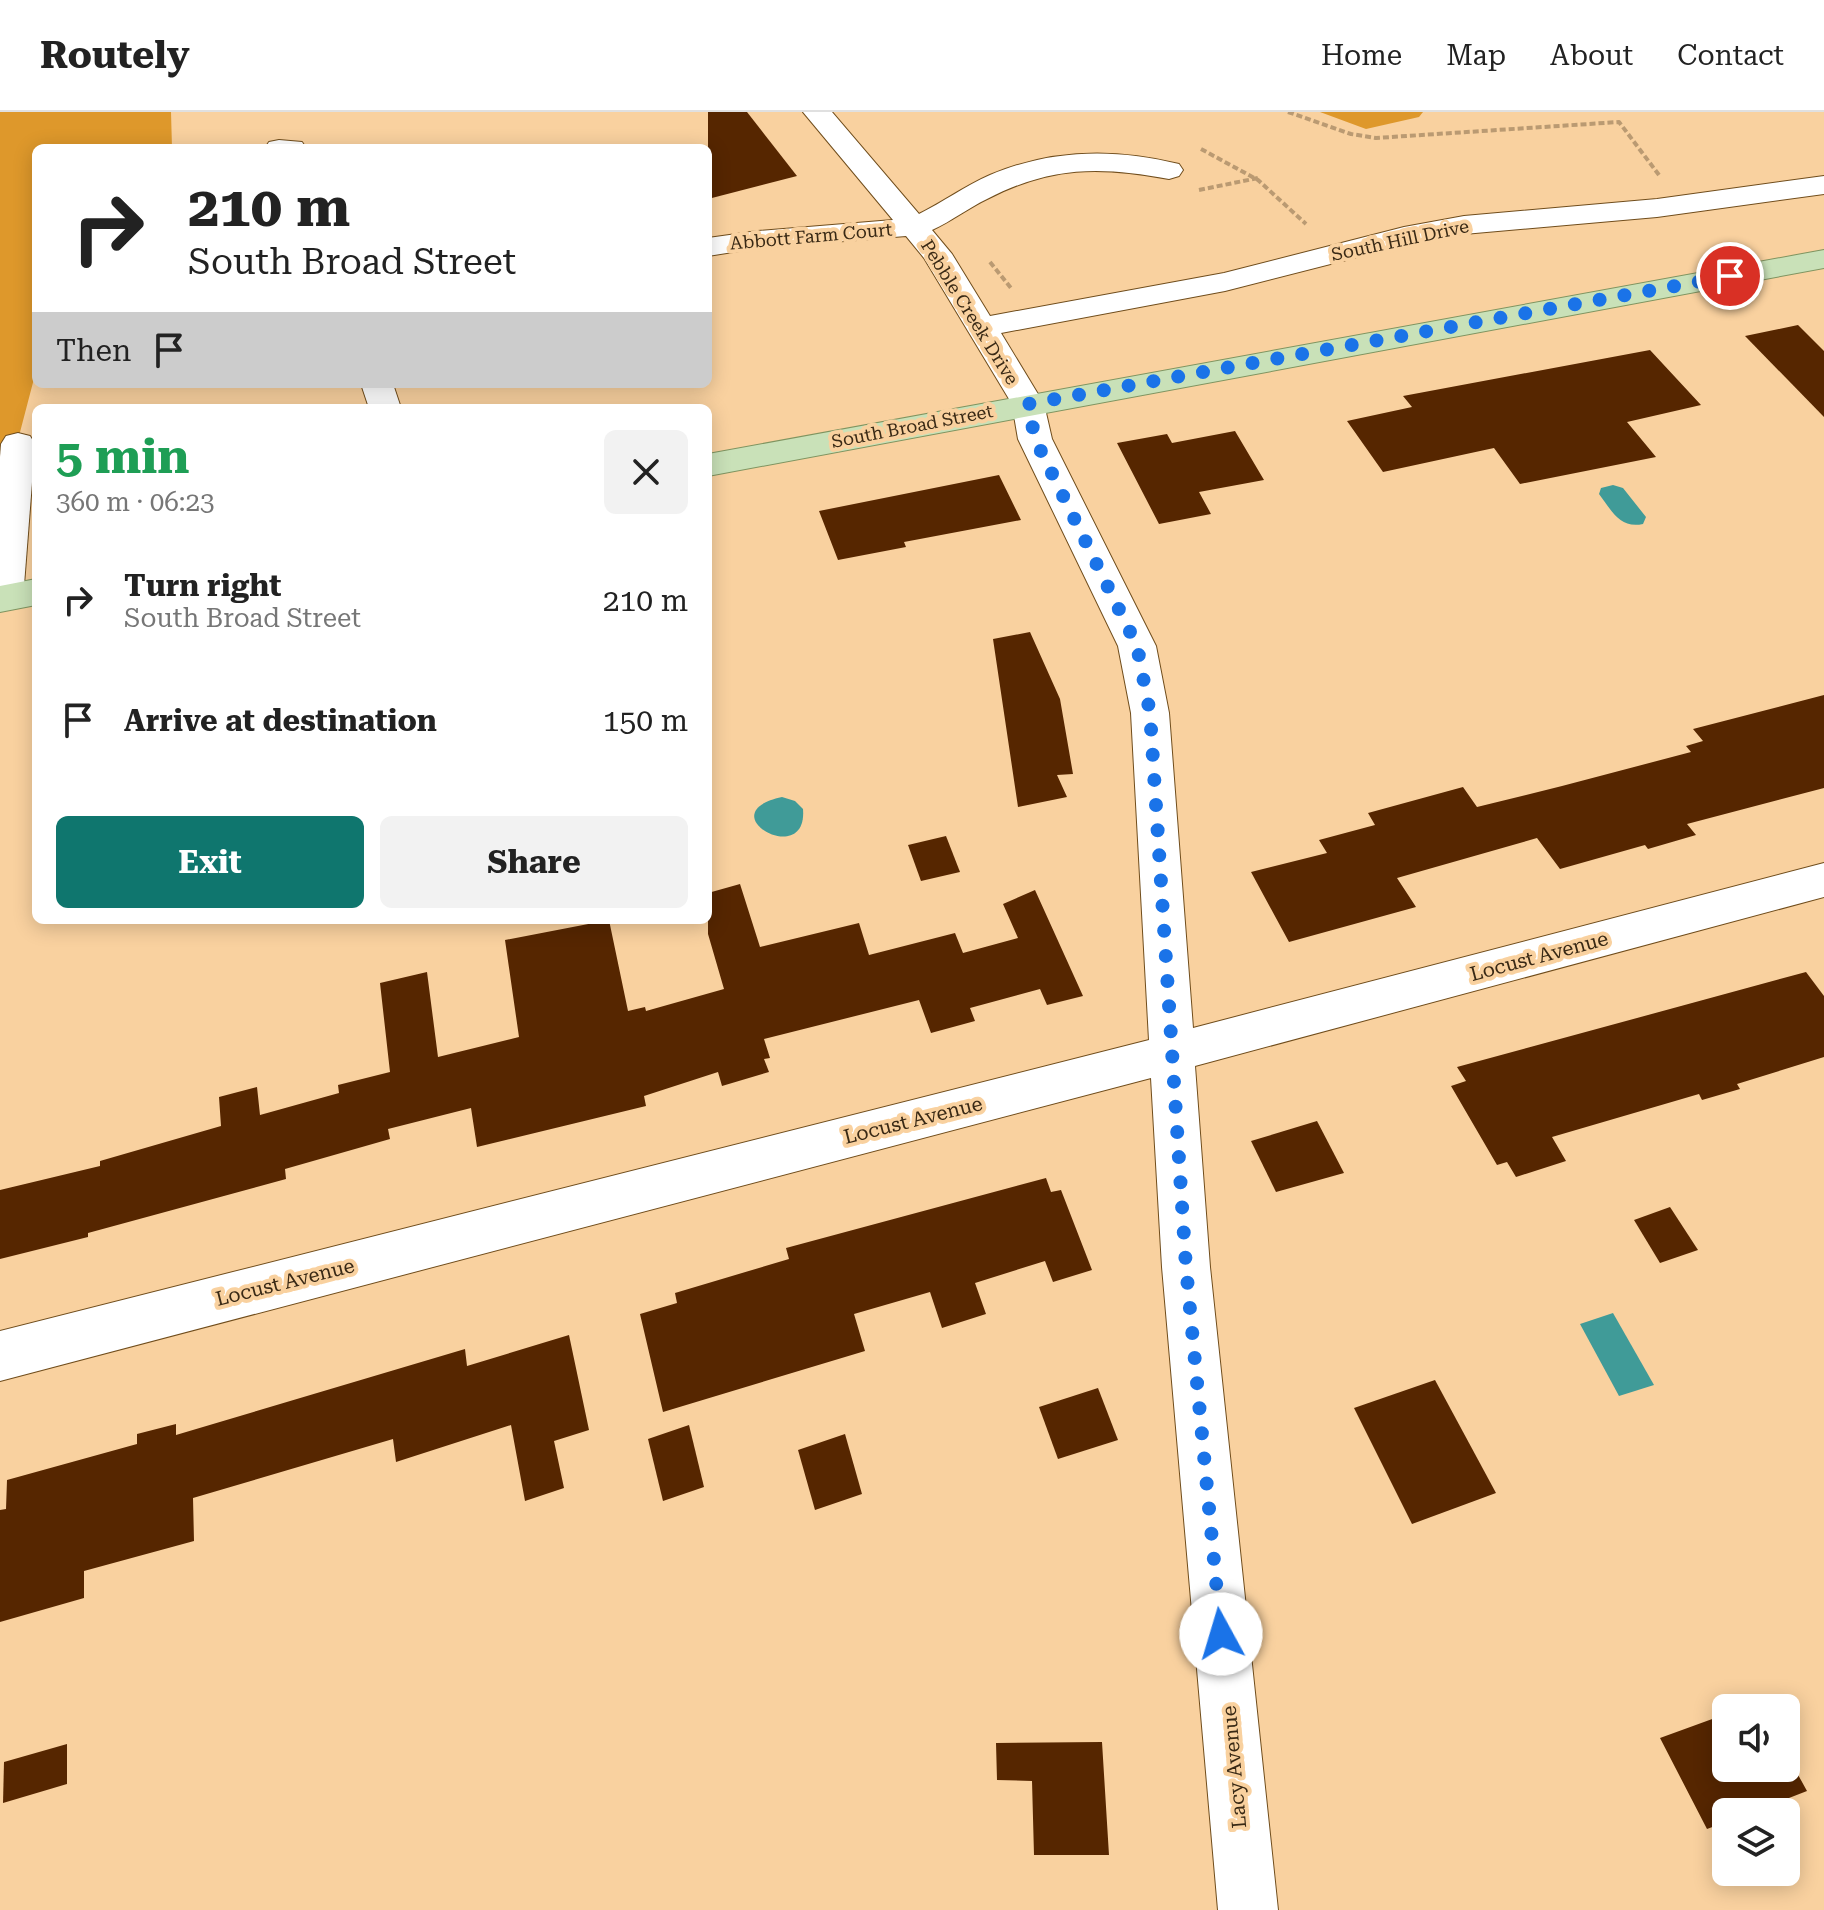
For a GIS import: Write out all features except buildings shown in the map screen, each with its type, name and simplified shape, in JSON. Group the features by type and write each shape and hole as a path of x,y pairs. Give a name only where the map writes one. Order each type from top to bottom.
{"main road":[{"name":"South Broad Street","path":"712,464 1824,259"}],"street":[{"name":"Pebble Creek Drive","path":"817,112 937,254 1028,404"},
{"path":"914,227 1007,177 1031,168 1096,160 1178,182"},
{"name":"South Hill Drive","path":"981,327 1225,282 1419,233 1464,225 1657,208 1824,185"},
{"name":"Abbott Farm Court","path":"712,246 770,238 914,227"},
{"name":"Lacy Avenue","path":"1028,404 1035,439 1137,646 1150,713 1186,1267 1248,1910"},
{"path":"14,597 18,444"},
{"name":"Locust Avenue","path":"0,1356 1173,1053 1824,880"}],"path":[{"path":"1288,112 1351,134 1376,138 1619,122 1660,176"},
{"path":"1178,182 1258,178"}],"shaded area":[{"path":"0,112 171,112 172,144 32,144 32,386 19,436 0,451"},
{"path":"1320,112 1423,112 1419,117 1366,129"}],"water":[{"path":"1613,485 1623,488 1646,517 1643,524 1628,524 1608,507 1599,494 1601,488"},
{"path":"782,797 795,801 803,809 800,827 791,835 779,836 766,832 757,824 754,814 762,805"},
{"path":"1613,1313 1654,1385 1619,1396 1580,1324"}],"route":[{"path":"1221,1634 1186,1267 1150,713 1137,646 1035,439 1028,404 1730,276"}]}
